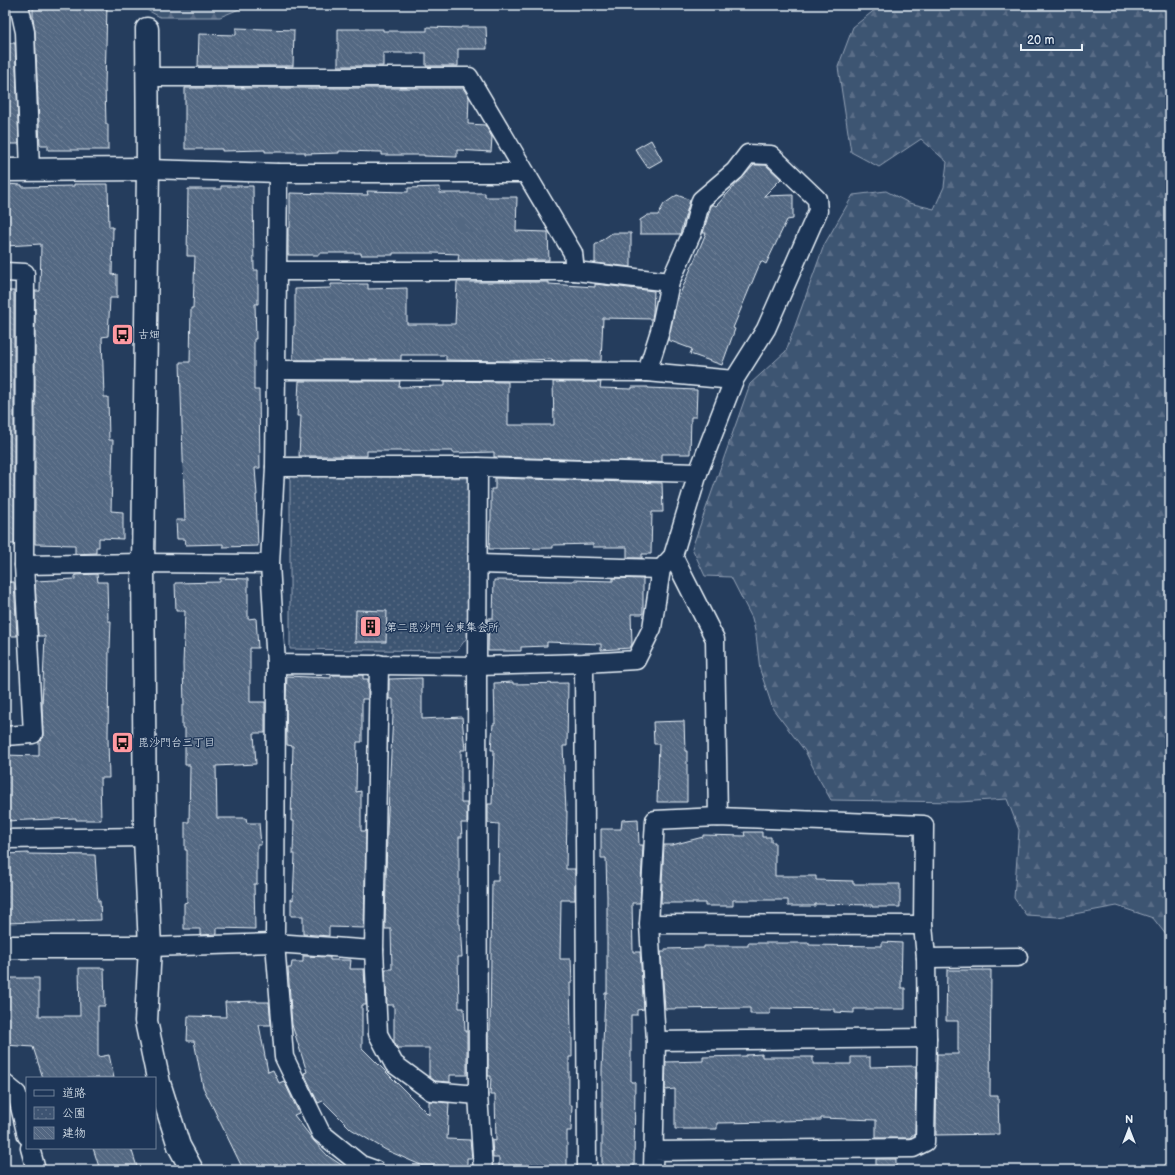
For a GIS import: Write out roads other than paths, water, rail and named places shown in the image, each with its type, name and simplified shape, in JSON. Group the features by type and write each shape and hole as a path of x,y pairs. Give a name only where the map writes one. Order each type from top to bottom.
{"street":[{"path":"19,5 25,32 30,171"},
{"path":"147,29 148,169 143,563 145,837 150,947 146,1021 159,1083 178,1146 192,1170"},
{"path":"148,77 469,77 573,253 575,271"},
{"path":"276,664 477,666 636,660 652,628 667,562 698,473 734,380 766,329 818,211 817,199 771,155 748,154 735,172 701,200 692,233 670,282 660,331 647,372"},
{"path":"5,170 148,169 278,174 525,173"},
{"path":"278,174 275,467 270,564 276,664 275,943 284,1057 321,1133 361,1165 375,1170"},
{"path":"278,271 575,271 670,282"},
{"path":"5,272 25,273 24,565 33,734 5,736"},
{"path":"276,370 647,372 734,380"},
{"path":"275,467 478,467 698,473"},
{"path":"478,467 478,1095 483,1170"},
{"path":"478,564 667,562"},
{"path":"667,562 715,639 718,816"},
{"path":"24,565 143,563 270,564"},
{"path":"584,663 588,1170"},
{"path":"379,664 374,950 378,1034 394,1064 431,1091 478,1095"},
{"path":"653,1151 913,1148 925,1142 927,1038 926,958 923,925 924,825 718,816 655,820 649,924 656,1041 653,1151 653,1170"},
{"path":"5,839 145,837"},
{"path":"649,924 923,925"},
{"path":"5,947 150,947 275,943 374,950"},
{"path":"926,958 1018,957"},
{"path":"656,1041 927,1038"},
{"path":"5,1084 17,1094 26,1132"},
{"path":"30,1149 36,1170"}],"place":[{"name":"古畑","path":"123,334"},
{"name":"第二毘沙門 台東集会所","path":"371,627"},
{"name":"毘沙門台三丁目","path":"123,742"}]}
